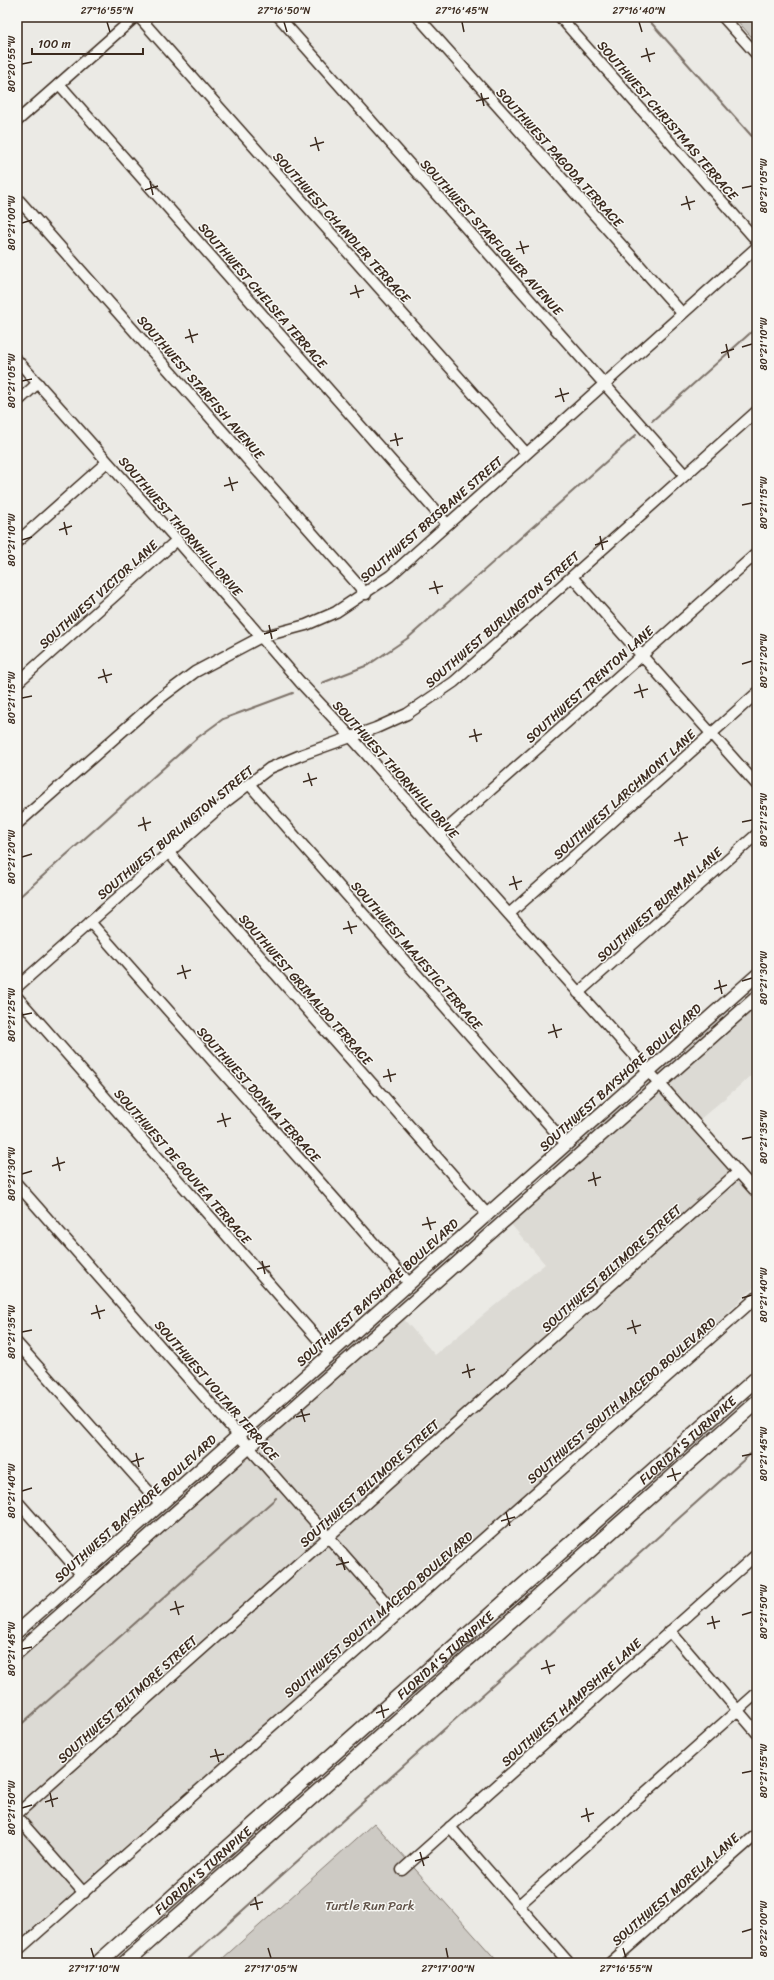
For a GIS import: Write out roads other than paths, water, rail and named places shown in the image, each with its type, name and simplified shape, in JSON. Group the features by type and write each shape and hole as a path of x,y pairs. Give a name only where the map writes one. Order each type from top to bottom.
{"highway":[{"path":"731,1400 757,1371"},
{"name":"FLORIDA'S TURNPIKE","path":"98,1963 757,1378"},
{"name":"FLORIDA'S TURNPIKE","path":"125,1963 757,1402"}],"main road":[{"name":"SOUTHWEST BAYSHORE BOULEVARD","path":"17,1632 647,1071 757,975"},
{"path":"17,1653 757,997"},
{"path":"517,1210 514,1202 516,1196 550,1165 551,1157"},
{"path":"442,1276 444,1266 483,1232 487,1225 487,1214"},
{"path":"98,1581 94,1575 96,1569 144,1526 146,1517"},
{"path":"29,1642 31,1633 75,1595 80,1586 81,1574"}],"street":[{"path":"17,121 135,17"},
{"name":"SOUTHWEST CHANDLER TERRACE","path":"139,17 526,453"},
{"name":"SOUTHWEST STARFLOWER AVENUE","path":"279,17 606,383 685,475"},
{"name":"SOUTHWEST PAGODA TERRACE","path":"418,17 682,313"},
{"name":"SOUTHWEST CHRISTMAS TERRACE","path":"560,17 757,240"},
{"path":"723,17 757,55"},
{"name":"SOUTHWEST CHELSEA TERRACE","path":"59,84 447,524"},
{"name":"SOUTHWEST STARFISH AVENUE","path":"17,198 366,594"},
{"name":"SOUTHWEST BRISBANE STREET","path":"17,824 159,699 195,672 261,637 306,625 336,612 366,594 390,576 757,247"},
{"name":"SOUTHWEST THORNHILL DRIVE","path":"17,360 178,540 300,682 352,738 757,1194"},
{"path":"17,402 38,383"},
{"name":"SOUTHWEST BURLINGTON STREET","path":"17,987 248,784 270,768 300,755 352,738 407,714 454,682 757,411"},
{"path":"17,542 108,462"},
{"name":"SOUTHWEST VICTOR LANE","path":"17,683 178,540"},
{"name":"SOUTHWEST TRENTON LANE","path":"439,836 757,553"},
{"path":"572,577 757,785"},
{"name":"SOUTHWEST LARCHMONT LANE","path":"509,914 757,693"},
{"name":"SOUTHWEST MAJESTIC TERRACE","path":"248,784 566,1144"},
{"name":"SOUTHWEST BURMAN LANE","path":"578,993 757,834"},
{"name":"SOUTHWEST GRIMALDO TERRACE","path":"169,853 487,1214"},
{"name":"SOUTHWEST DONNA TERRACE","path":"90,922 409,1283"},
{"name":"SOUTHWEST DE GOUVEA TERRACE","path":"17,997 330,1353"},
{"name":"SOUTHWEST BILTMORE STREET","path":"17,1814 738,1172"},
{"name":"SOUTHWEST VOLTAIR TERRACE","path":"17,1184 329,1536 396,1614"},
{"name":"SOUTHWEST SOUTH MACEDO BOULEVARD","path":"17,1951 396,1614 757,1297"},
{"path":"17,1343 160,1504"},
{"path":"17,1501 81,1574"},
{"name":"SOUTHWEST HAMPSHIRE LANE","path":"402,1870 757,1554"},
{"path":"670,1632 757,1733"},
{"path":"519,1905 757,1693"},
{"path":"17,1817 84,1893"},
{"path":"450,1827 569,1963"},
{"name":"SOUTHWEST MORELIA LANE","path":"610,1963 757,1834"}],"waterway":[{"path":"646,17 757,142"},
{"path":"652,421 757,327"},
{"path":"322,683 368,665 408,638 636,435"},
{"path":"17,899 197,738 223,719 293,693"},
{"path":"184,1963 757,1448"},
{"path":"17,1728 276,1498"}],"park label":[{"name":"Turtle Run Park","path":"370,1905"}]}
